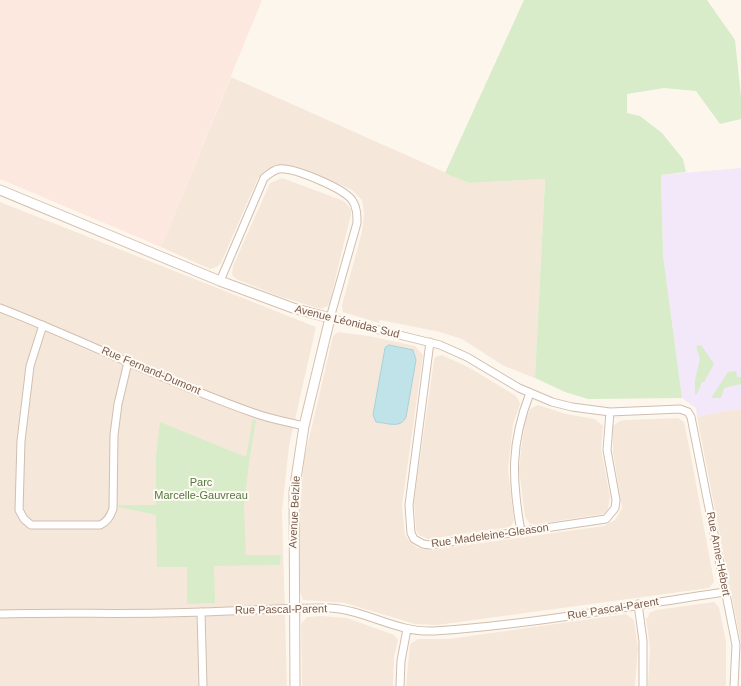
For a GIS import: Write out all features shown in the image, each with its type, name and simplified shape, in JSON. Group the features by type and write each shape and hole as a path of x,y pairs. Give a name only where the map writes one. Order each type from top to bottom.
{"street":[{"path":"220,281 264,178 271,172 280,168 290,170 344,191 352,200 357,211 357,223 330,318"},
{"name":"Avenue Léonidas Sud","path":"0,190 220,281 293,308 430,342 467,357 530,393 572,407 610,412 680,409 690,414 692,423"},
{"name":"Rue Fernand-Dumont","path":"0,308 255,414 304,426"},
{"name":"Avenue Belzile","path":"295,686 294,492 304,426 330,318"},
{"path":"43,325 30,366 20,441 19,510 24,519 31,525 100,525 105,523 109,517 113,509 114,434 118,404 128,362"},
{"name":"Rue Madeleine-Gleason","path":"430,342 409,505 411,533 414,539 422,544 430,545 606,519 612,514 615,508 616,500 607,450 610,412"},
{"path":"521,532 513,476 514,460 518,426 530,393"},
{"name":"Rue Anne-Hébert","path":"692,423 736,645 734,686"},
{"name":"Rue Pascal-Parent","path":"0,614 201,612 294,607 346,610 407,629 432,631 514,622 725,592"},
{"path":"638,604 643,641 643,686"},
{"path":"201,612 203,686"},
{"path":"400,686 400,664 407,629"}],"shaded area":[{"path":"0,0 262,0 161,247 0,179"},
{"path":"231,77 469,183 545,179 535,378 504,366 462,339 440,332 380,320 379,323 343,312 342,305 362,232 364,214 362,200 352,190 336,183 284,166 276,166 267,170 258,178 221,263 217,267 210,269 161,247"},
{"path":"741,168 741,412 740,408 697,417 696,408 682,398 663,255 661,175"},
{"path":"282,178 344,201 351,209 330,301 328,306 321,309 278,296 236,279 232,275 233,266 270,183"},
{"path":"0,202 316,327 289,446 282,511 287,686 0,686"},
{"path":"338,332 369,336 415,346 423,355 402,505 405,535 410,542 418,548 432,550 604,526 615,520 622,508 613,452 613,426 624,420 678,418 684,422 714,582 709,588 437,625 415,624 345,603 303,600 300,592 298,533 304,460 333,336"},
{"path":"442,355 470,368 516,396 520,404 513,424 508,469 514,521 510,527 428,539 419,535 416,530 414,501 434,360 435,357"},
{"path":"538,405 566,414 595,419 603,426 601,449 610,497 608,509 604,514 536,524 530,524 525,517 519,469 521,451 525,420 530,409"},
{"path":"740,408 741,412 741,644 697,417"},
{"path":"714,602 719,607 726,642 726,686 648,686 650,648 646,618 648,618 649,613 656,610"},
{"path":"626,614 634,620 638,648 635,686 406,686 410,644 418,639 449,639"},
{"path":"322,616 347,618 394,635 398,640 394,657 393,686 302,686 301,624 307,617"}],"green space":[{"path":"524,0 707,0 735,40 741,97 741,119 720,124 696,91 664,88 627,94 627,113 640,116 662,133 683,159 686,172 661,175 663,255 682,398 588,399 565,392 535,378 545,179 469,183 445,173"},
{"path":"701,345 714,364 695,395 695,380 700,359 696,346"},
{"path":"736,371 737,377 741,377 741,384 724,388 721,398 711,398 728,372"},
{"name":"Parc Marcelle-Gauvreau","path":"253,419 256,420 244,507 246,555 281,555 280,565 214,566 215,603 187,604 187,567 157,567 156,515 118,507 118,505 156,505 156,457 160,422 246,457"}],"water":[{"path":"389,345 413,350 416,360 406,417 404,421 397,424 376,422 373,415 385,348"}]}
